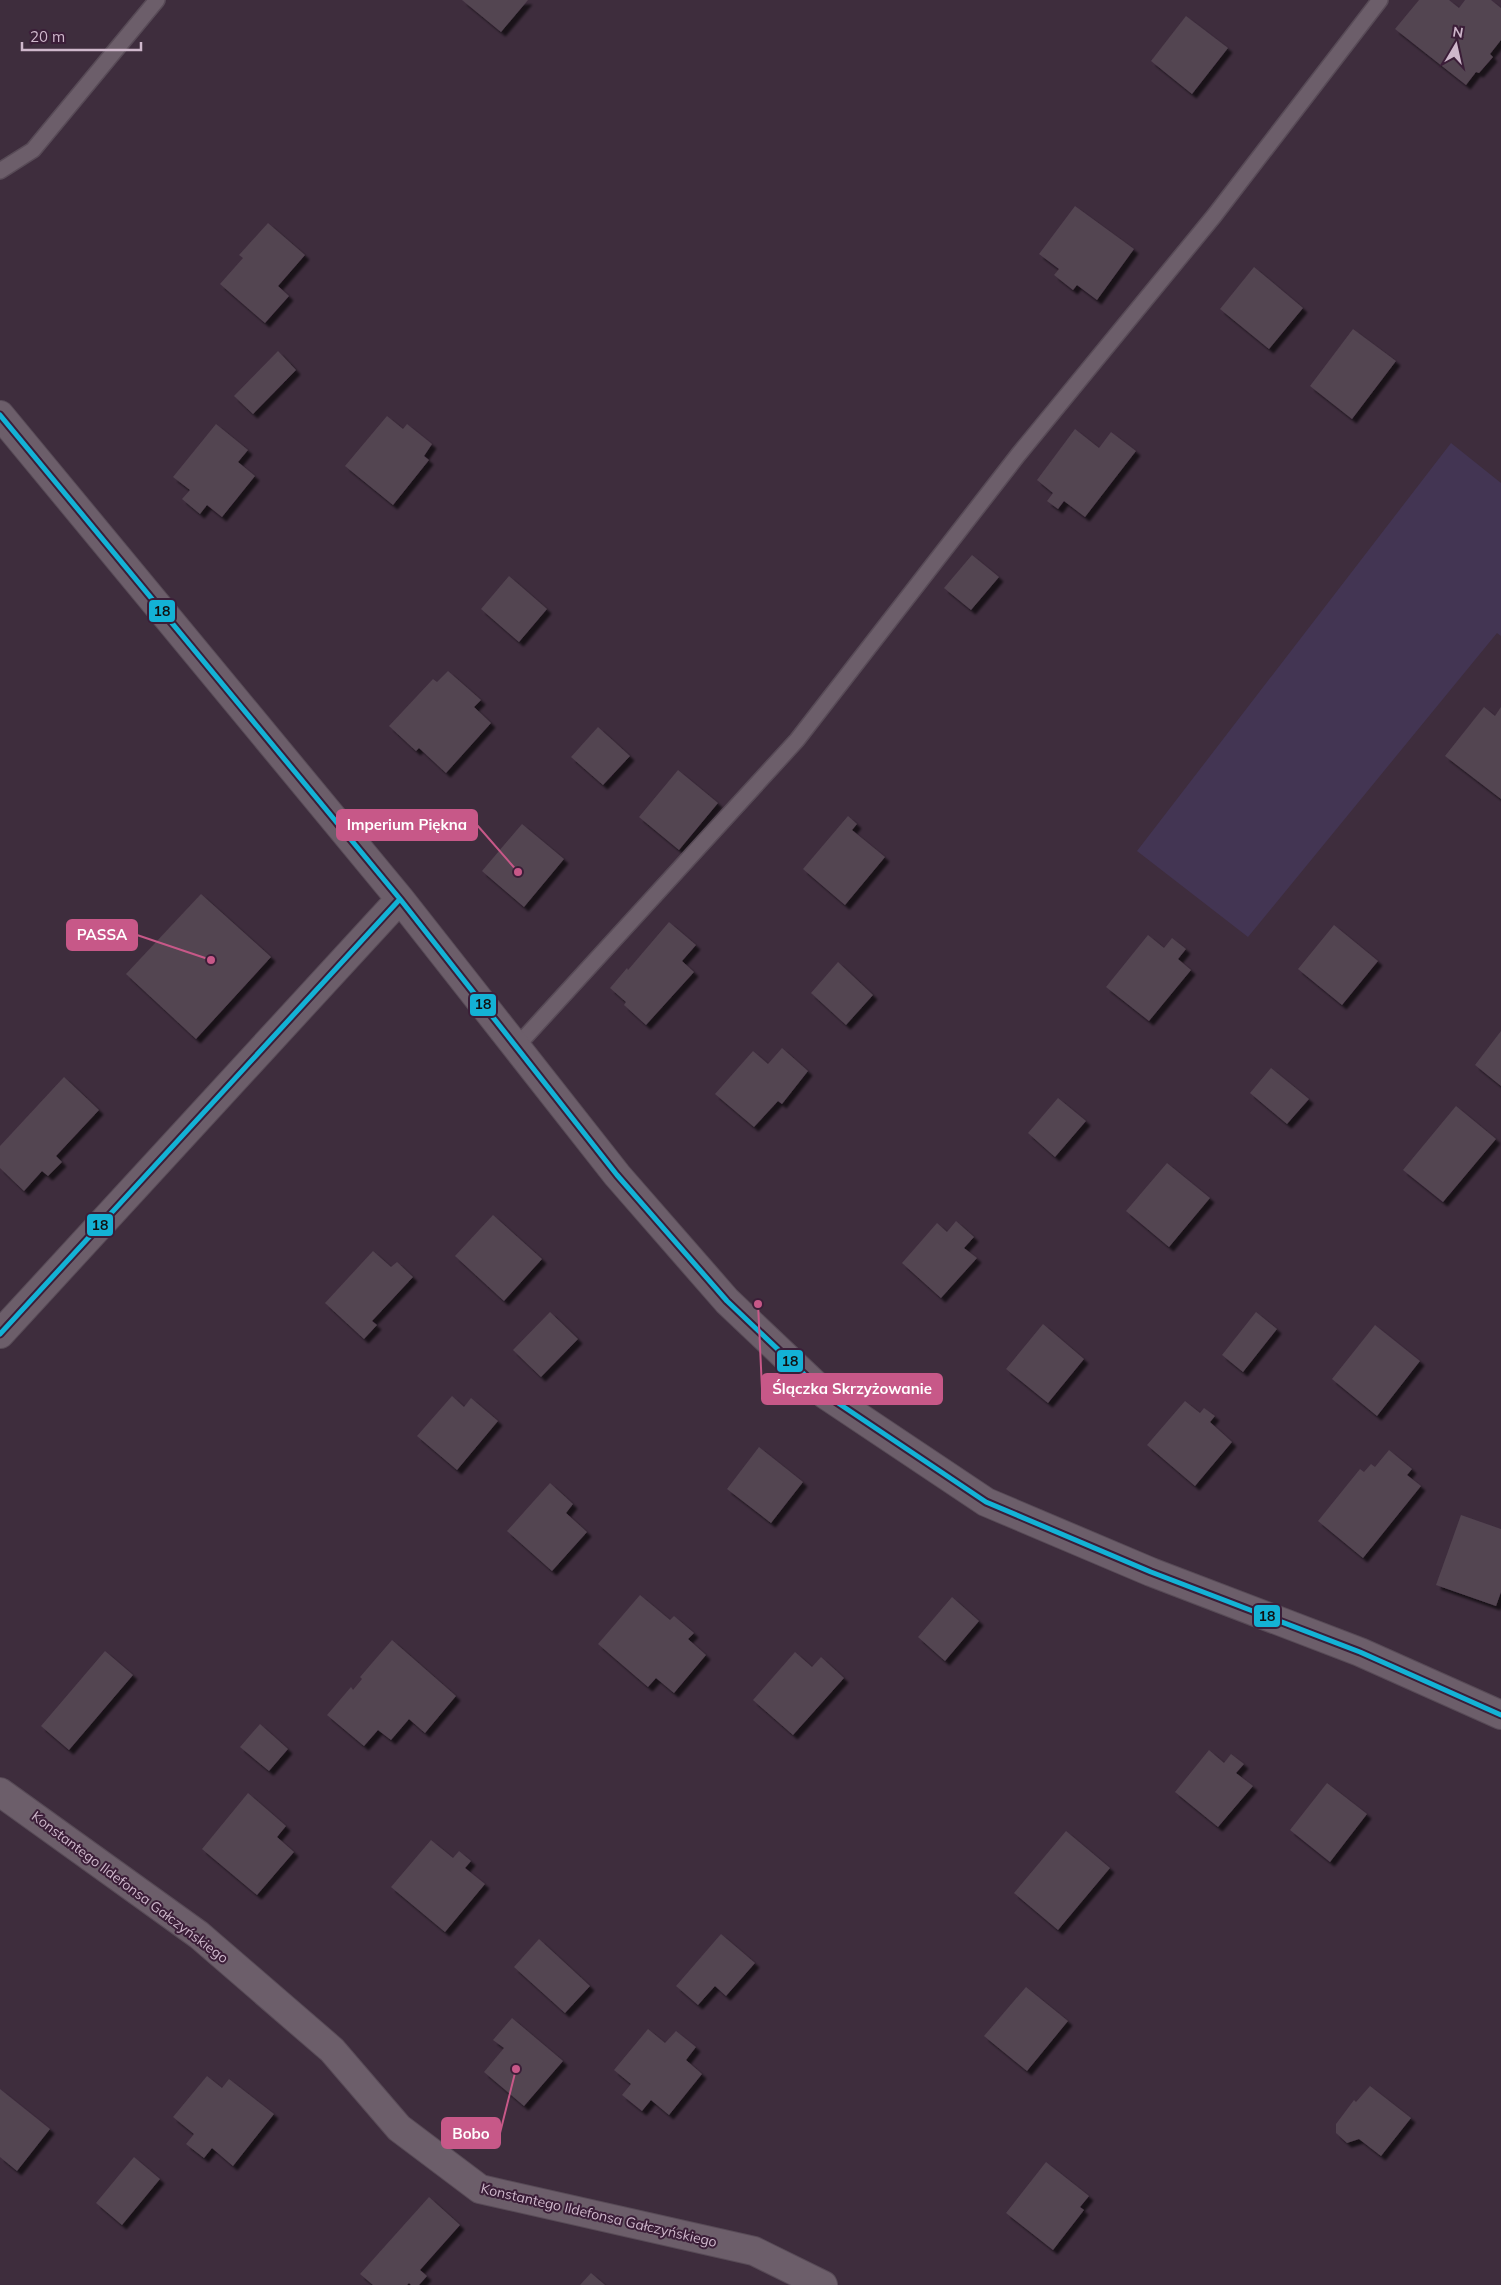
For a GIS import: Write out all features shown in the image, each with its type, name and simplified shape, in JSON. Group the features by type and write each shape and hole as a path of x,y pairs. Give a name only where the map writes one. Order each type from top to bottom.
{"street":[{"path":"0,415 400,899 617,1175 704,1276 751,1326 826,1395 986,1502 1151,1572 1360,1652 1501,1715"},
{"path":"0,1334 400,899"},
{"name":"Konstantego Ildefonsa Gałczyńskiego","path":"0,1792 199,1935 332,2050 399,2128 480,2189 754,2251 823,2285"}],"lane":[{"path":"0,171 33,150 157,0"},
{"path":"517,1046 797,740 1018,455 1214,216 1380,0"}],"shaded area":[{"path":"1451,443 1501,483 1501,636 1497,633 1248,937 1137,851"}],"building":[{"path":"462,0 528,0 501,32"},
{"path":"1419,0 1449,0 1459,8 1465,0 1491,0 1501,8 1501,40 1490,54 1493,57 1479,73 1476,72 1466,85 1395,29"},
{"path":"1186,16 1228,48 1192,94 1151,61"},
{"path":"1075,206 1134,249 1097,300 1077,285 1073,290 1054,275 1059,269 1039,254"},
{"path":"268,223 305,255 278,286 289,296 265,323 220,284 243,258 239,255"},
{"path":"1254,267 1303,308 1269,349 1220,309"},
{"path":"1353,329 1396,361 1352,419 1310,386"},
{"path":"278,351 296,370 253,414 234,396"},
{"path":"387,416 403,429 407,424 432,444 424,456 429,460 393,505 345,466"},
{"path":"216,424 248,450 238,462 255,476 222,517 207,505 200,514 182,499 190,490 173,477"},
{"path":"1075,429 1099,448 1111,432 1136,451 1085,517 1064,501 1058,509 1047,501 1053,493 1037,480"},
{"path":"972,555 999,577 971,610 944,588"},
{"path":"509,576 547,609 519,642 481,609"},
{"path":"448,671 481,700 474,707 491,723 446,773 419,748 416,751 389,726 433,679 437,682"},
{"path":"1484,707 1495,716 1501,707 1501,799 1445,756"},
{"path":"598,727 630,756 603,785 571,757"},
{"path":"678,770 718,803 679,850 639,817"},
{"path":"848,816 857,824 852,830 885,857 845,905 803,869"},
{"path":"522,824 564,859 524,907 482,871"},
{"path":"201,894 271,957 196,1039 126,974"},
{"path":"669,922 696,945 682,961 694,972 646,1025 624,1005 626,1002 610,988"},
{"path":"1334,925 1378,961 1342,1005 1298,969"},
{"path":"1148,935 1164,948 1172,938 1186,949 1178,959 1191,970 1149,1021 1106,987"},
{"path":"838,962 873,995 846,1025 811,993"},
{"path":"1501,1031 1501,1086 1475,1065"},
{"path":"782,1048 808,1071 782,1104 778,1101 754,1127 715,1094 753,1051 768,1064"},
{"path":"1271,1068 1309,1099 1287,1124 1250,1093"},
{"path":"64,1077 99,1110 56,1156 62,1162 48,1176 42,1171 24,1191 0,1168 0,1146"},
{"path":"1058,1098 1086,1121 1055,1157 1028,1133"},
{"path":"1456,1106 1496,1139 1443,1202 1403,1170"},
{"path":"1167,1163 1210,1198 1169,1247 1126,1211"},
{"path":"493,1215 542,1259 504,1301 455,1256"},
{"path":"956,1221 974,1237 964,1248 977,1258 941,1298 902,1263 937,1223 947,1232"},
{"path":"373,1251 391,1267 397,1262 413,1277 372,1321 377,1325 364,1339 325,1303"},
{"path":"550,1312 578,1339 541,1377 513,1350"},
{"path":"1256,1312 1277,1329 1243,1372 1222,1355"},
{"path":"1043,1324 1084,1359 1048,1403 1006,1369"},
{"path":"1375,1325 1420,1361 1377,1416 1332,1379"},
{"path":"452,1396 464,1407 471,1398 498,1421 457,1470 417,1436"},
{"path":"1185,1401 1200,1413 1204,1408 1215,1416 1210,1422 1232,1442 1195,1486 1147,1445"},
{"path":"759,1447 803,1482 771,1523 727,1489"},
{"path":"1389,1450 1412,1469 1407,1475 1421,1486 1363,1558 1318,1521 1360,1469 1364,1472 1371,1464 1375,1467"},
{"path":"550,1483 573,1504 566,1513 587,1532 552,1571 507,1531"},
{"path":"1461,1515 1501,1529 1501,1592 1496,1606 1436,1585"},
{"path":"640,1595 670,1620 674,1616 694,1633 688,1639 706,1655 674,1693 656,1678 648,1687 598,1644"},
{"path":"952,1597 979,1621 945,1661 918,1637"},
{"path":"392,1640 456,1696 425,1733 409,1719 391,1740 378,1730 364,1746 327,1715 351,1687 353,1690 362,1679 360,1677"},
{"path":"105,1651 133,1675 69,1750 41,1726"},
{"path":"795,1652 812,1667 821,1657 844,1678 793,1735 753,1700"},
{"path":"260,1724 288,1749 269,1771 240,1747"},
{"path":"1209,1750 1224,1763 1231,1754 1244,1764 1236,1773 1253,1786 1218,1827 1175,1792"},
{"path":"1327,1783 1367,1814 1330,1862 1290,1830"},
{"path":"248,1793 286,1826 277,1837 294,1852 257,1895 202,1849"},
{"path":"1066,1831 1110,1868 1058,1930 1014,1893"},
{"path":"431,1840 453,1858 459,1851 471,1861 465,1868 485,1884 445,1932 391,1887"},
{"path":"721,1934 755,1963 726,1996 715,1986 698,2005 676,1986"},
{"path":"539,1939 590,1986 565,2013 514,1967"},
{"path":"1026,1987 1068,2021 1027,2071 984,2036"},
{"path":"512,2018 563,2061 524,2106 484,2072 504,2048 493,2040"},
{"path":"648,2029 665,2043 676,2031 696,2047 686,2060 702,2074 669,2115 651,2100 642,2111 622,2095 631,2084 614,2070"},
{"path":"207,2076 222,2088 229,2079 274,2114 233,2166 212,2148 204,2158 186,2144 194,2134 173,2117"},
{"path":"1370,2086 1411,2118 1381,2156 1359,2139 1347,2143 1336,2133 1336,2124 1354,2100 1356,2102"},
{"path":"0,2089 50,2129 17,2171 0,2157"},
{"path":"134,2157 160,2179 122,2225 96,2203"},
{"path":"1046,2162 1089,2196 1080,2207 1084,2210 1053,2250 1006,2213"},
{"path":"429,2197 460,2225 420,2270 427,2276 419,2285 411,2285 409,2283 407,2285 373,2285 360,2274"},
{"path":"591,2273 605,2285 580,2285"}],"transit line":[{"name":"18","path":"0,415 400,899 617,1175 727,1301 826,1395 986,1502 1151,1572 1360,1652 1501,1715"},
{"name":"18","path":"0,1334 400,899"}],"place":[{"name":"Imperium Piękna","path":"518,872"},
{"name":"PASSA","path":"211,960"},
{"name":"Ślączka Skrzyżowanie","path":"758,1304"},
{"name":"Bobo","path":"516,2069"}]}
